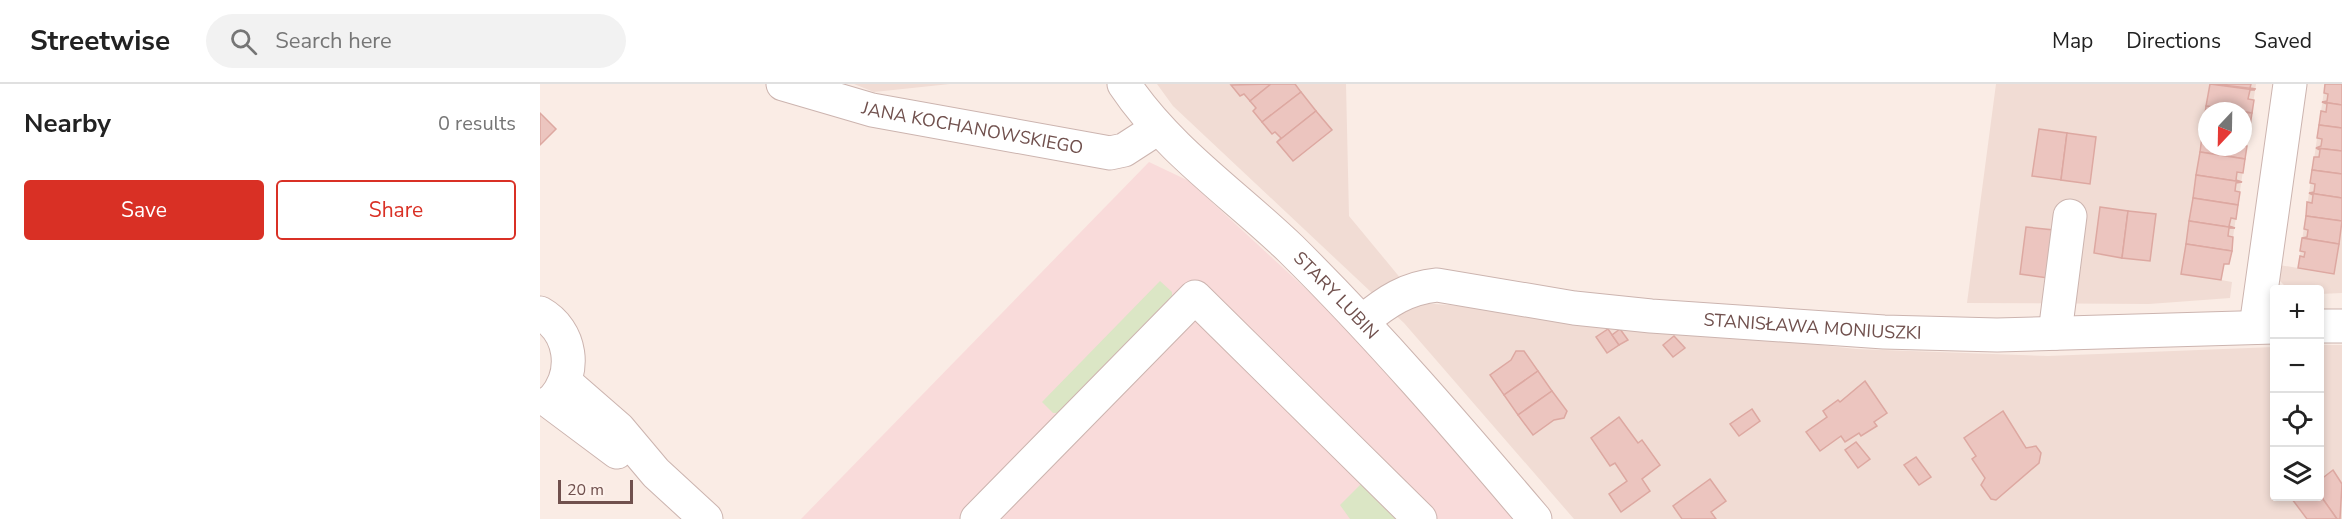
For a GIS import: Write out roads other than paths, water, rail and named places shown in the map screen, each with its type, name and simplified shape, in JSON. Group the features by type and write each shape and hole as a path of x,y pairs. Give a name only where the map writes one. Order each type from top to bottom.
{"street":[{"name":"JANA KOCHANOWSKIEGO","path":"783,84 872,110 1110,153 1124,150 1158,128"},
{"name":"STARY LUBIN","path":"1124,84 1158,128 1291,249 1364,321 1535,519"},
{"path":"2265,327 2290,84"},
{"path":"2055,333 2070,216"},
{"name":"STANISŁAWA MONIUSZKI","path":"1364,321 1397,295 1420,287 1437,285 1574,308 1651,316 1884,332 1997,335 2265,327"},
{"path":"977,519 1195,297 1420,519"},
{"path":"540,314 557,327 565,339 569,353 552,398 605,446 656,473 706,519"},
{"path":"2324,326 2342,326"}]}
